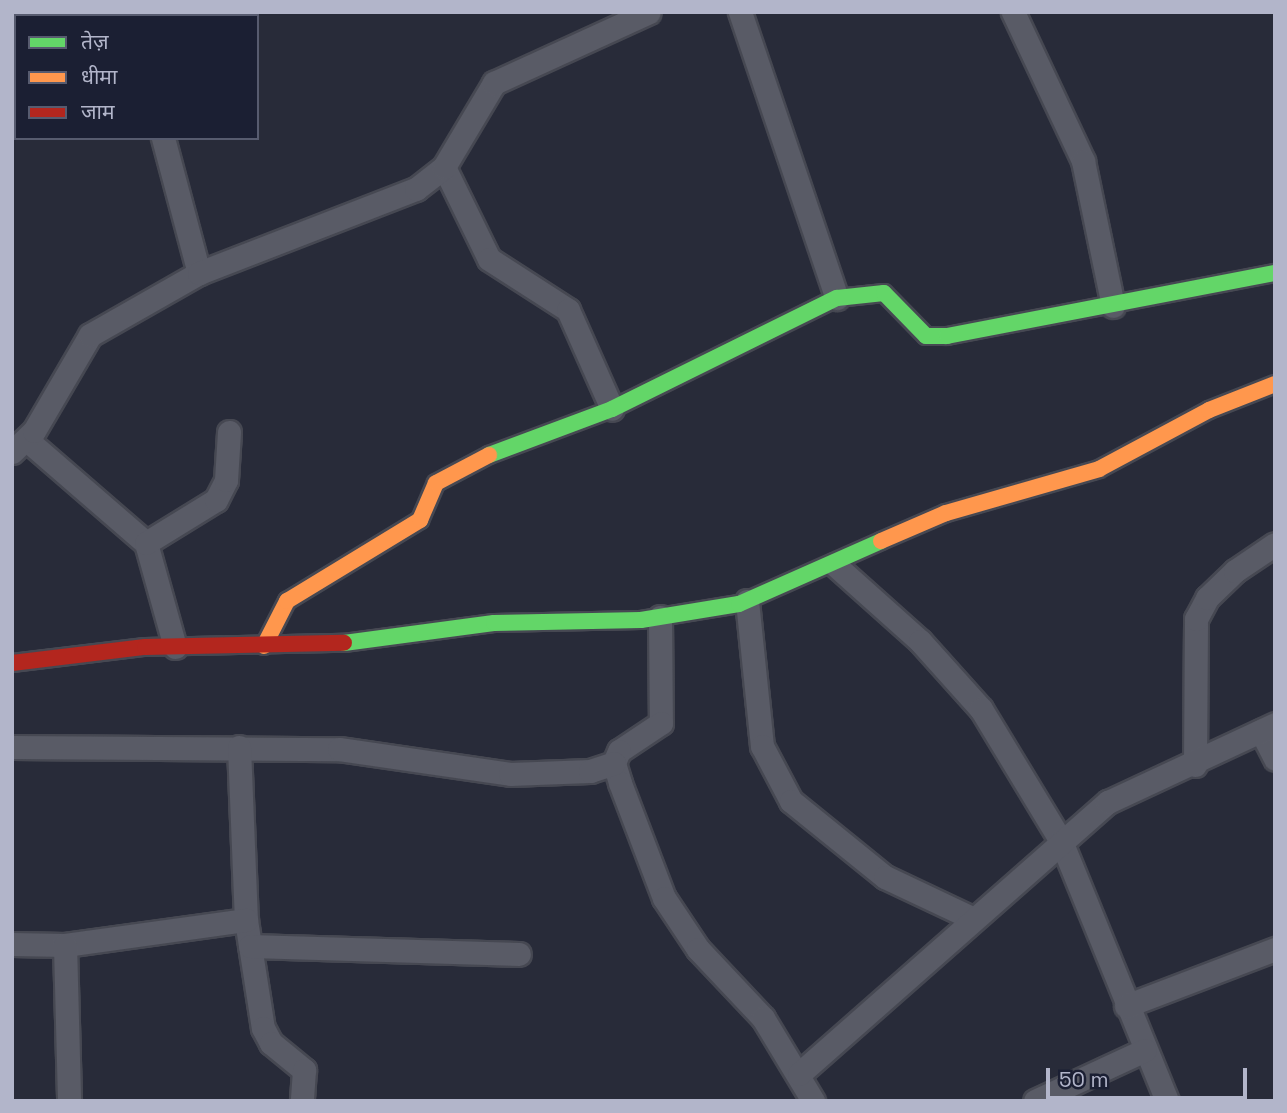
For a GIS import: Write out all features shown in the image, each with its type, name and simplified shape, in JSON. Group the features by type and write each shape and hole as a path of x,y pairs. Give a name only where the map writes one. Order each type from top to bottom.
{"street":[{"path":"175,647 146,543 20,446 90,335 199,272 416,189 444,167 494,83 649,12"},
{"path":"740,12 837,298"},
{"path":"1013,12 1083,161 1113,306"},
{"path":"164,140 199,272"},
{"path":"444,167 489,259 568,310 612,409"},
{"path":"264,646 287,601 420,520 436,483 485,456 612,409 837,298 884,293 926,336 1113,306 1275,273"},
{"path":"12,663 175,647 325,645 494,623 660,617 747,601 835,565 946,513 1099,469 1209,410 1275,384"},
{"path":"146,543 216,500 226,480 229,432"},
{"path":"1195,765 1196,619 1216,589 1275,544"},
{"path":"835,565 920,641 981,709 1061,841 1126,1006 1167,1101"},
{"path":"747,601 762,747 791,801 886,877 974,919"},
{"path":"12,747 339,749 510,774 590,771 614,763 628,741 661,723 660,617"},
{"path":"799,1074 1108,802 1195,765 1268,728 1275,759"},
{"path":"239,747 246,920 263,1028 271,1043 304,1070 302,1101"},
{"path":"614,763 663,898 698,949 763,1018 813,1101"},
{"path":"12,944 65,944 246,920"},
{"path":"65,944 69,1101"},
{"path":"250,946 519,954"},
{"path":"1126,1006 1275,948"},
{"path":"1035,1101 1145,1050"}],"traffic: fast":[{"path":"489,455 612,409 837,298 884,293 926,336 947,336 1275,273"},
{"path":"344,643 494,623 641,620 739,604 881,541"}],"traffic: slow":[{"path":"881,541 946,513 1099,469 1209,410 1275,384"},
{"path":"264,646 287,601 420,520 436,483 489,455"}],"traffic: jam":[{"path":"12,663 145,647 344,643"}]}
